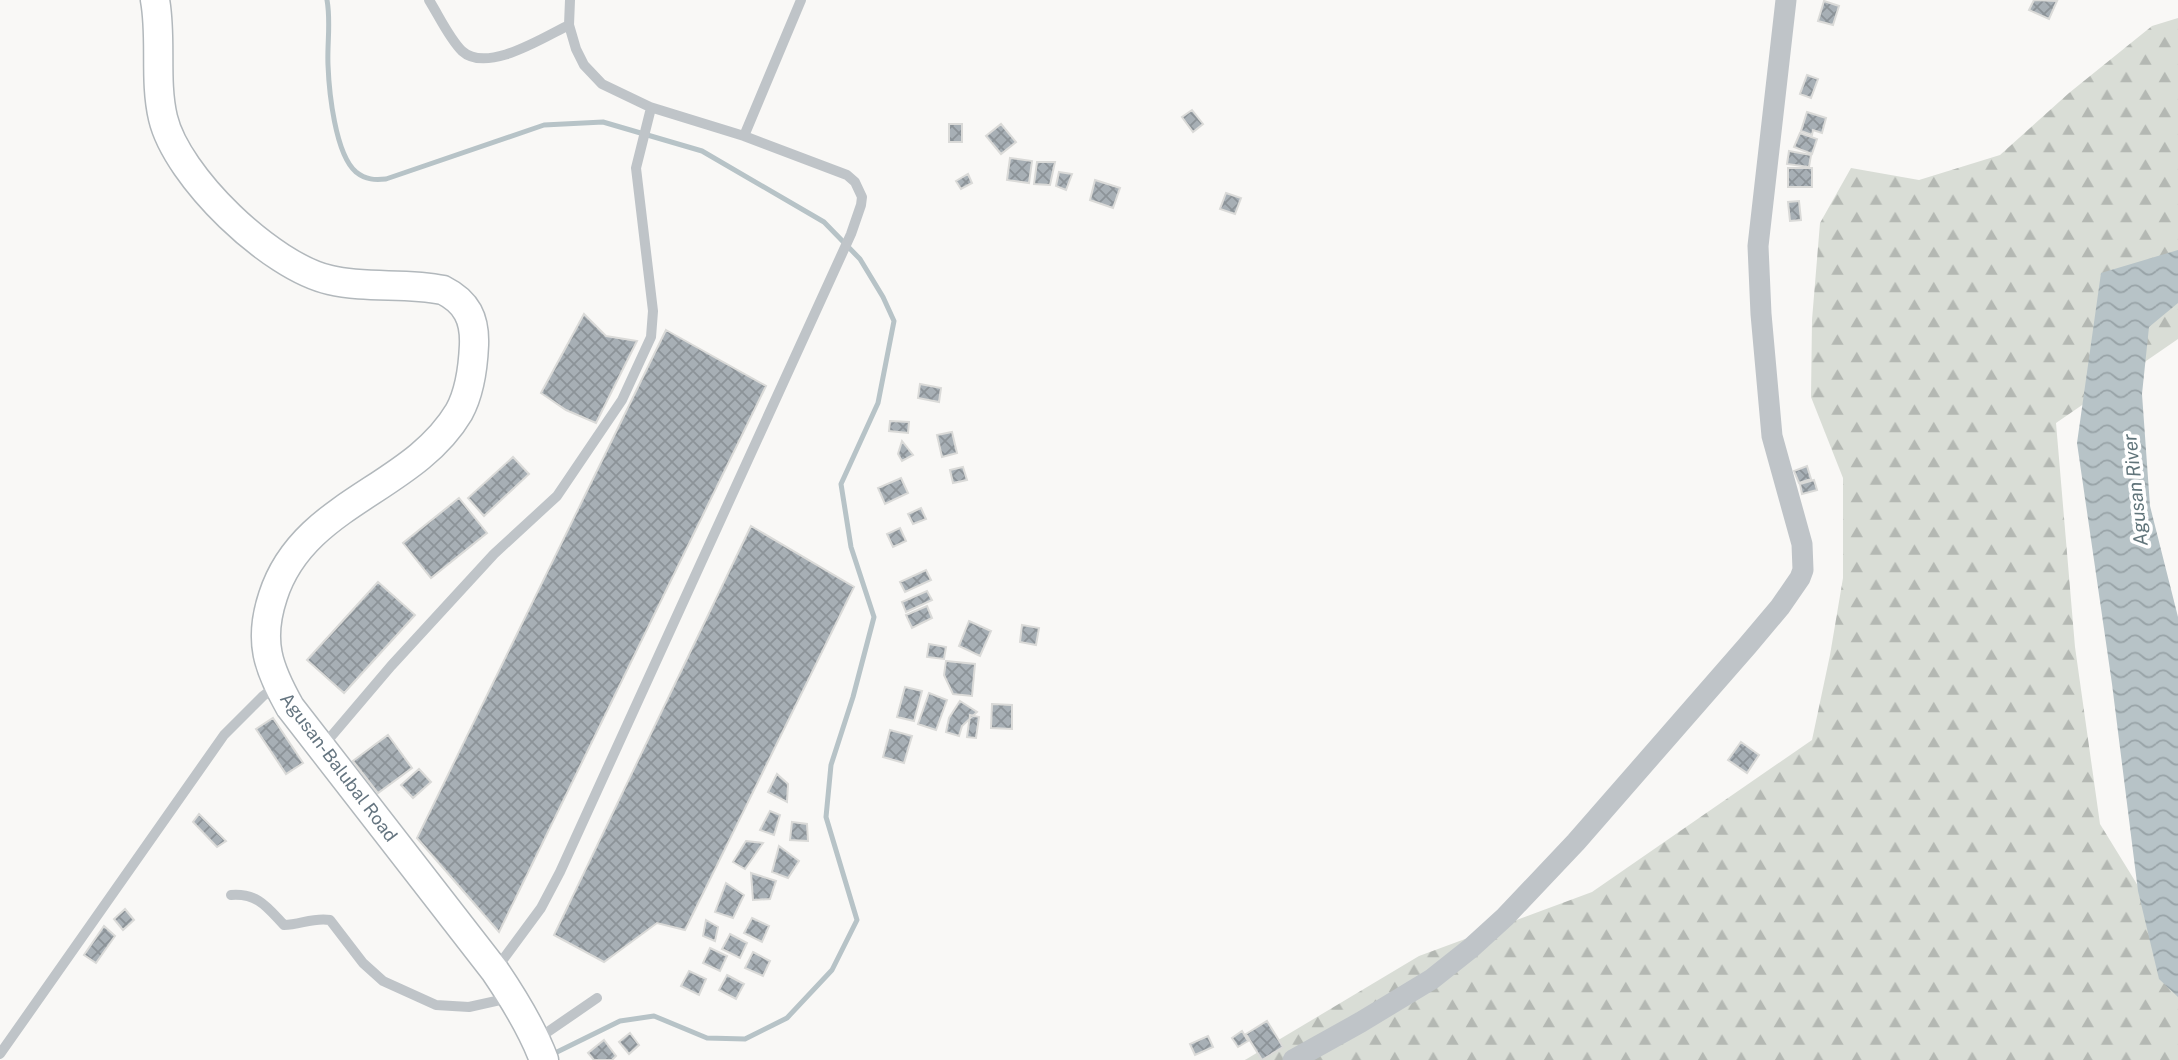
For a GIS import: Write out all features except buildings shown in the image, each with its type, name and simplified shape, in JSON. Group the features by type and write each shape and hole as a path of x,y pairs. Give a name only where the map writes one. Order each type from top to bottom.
{"main road":[{"name":"Agusan-Balubal Road","path":"155,0 162,114 167,136 197,182 273,253 312,275 356,284 443,290 455,296 466,307 473,321 474,366 459,412 442,434 407,466 323,524 292,555 274,592 266,624 265,643 270,667 290,707 495,971 513,997 540,1050"}],"street":[{"path":"1293,1060 1432,979 1497,925 1594,821 1764,626 1800,578 1803,570 1802,544 1772,436 1758,246 1786,0"}],"lane":[{"path":"429,0 462,50 474,58 496,58 569,25"},
{"path":"495,971 541,908 559,872 862,205 862,197 855,182 837,170 744,136 651,108 602,84 584,65 576,49 569,25 570,0"},
{"path":"744,136 801,0"},
{"path":"321,748 391,666 494,554 556,496 622,400 651,337 653,311 636,168 651,108"},
{"path":"0,1054 224,735 263,696 278,685"},
{"path":"231,895 247,894 268,908 284,925 319,918 330,920 363,963 383,981 436,1004 468,1007 513,997"},
{"path":"540,1050 597,998"}],"green space":[{"path":"2178,18 2178,339 2056,423 2075,647 2100,824 2178,951 2178,1060 1245,1060 1419,956 1592,892 1812,740 1843,578 1843,478 1811,397 1812,320 1820,223 1851,168 1919,180 2000,155 2069,93 2152,26"}],"water":[{"name":"Agusan River","path":"2178,250 2178,303 2149,327 2142,394 2150,506 2178,617 2178,997 2159,979 2138,891 2112,684 2077,443 2101,273"}],"waterway":[{"path":"327,0 329,76 334,122 343,151 360,175 371,179 386,179 544,125 603,122 702,151 824,222 860,259 894,321 878,403 841,484 851,547 874,617 853,697 831,765 826,817 857,920 832,970 787,1018 745,1039 707,1038 654,1016 620,1021 555,1053"}]}
